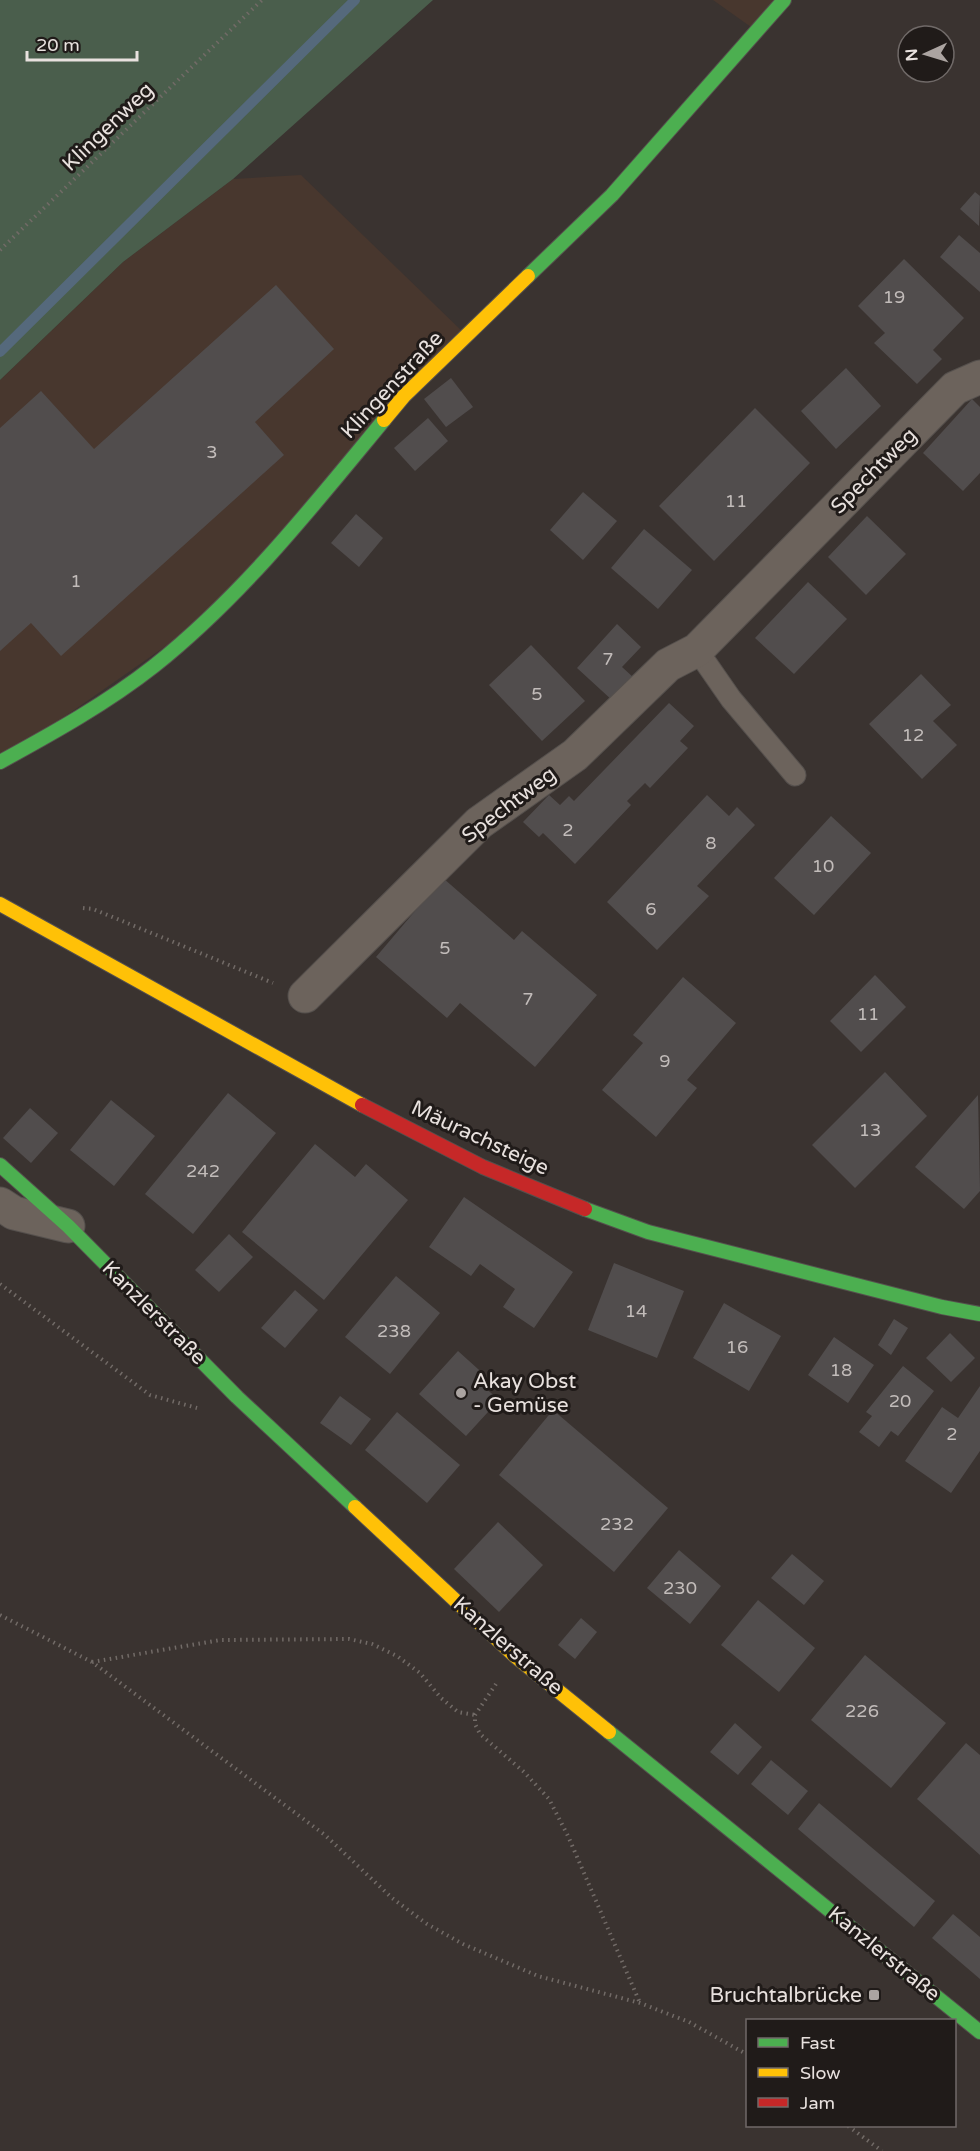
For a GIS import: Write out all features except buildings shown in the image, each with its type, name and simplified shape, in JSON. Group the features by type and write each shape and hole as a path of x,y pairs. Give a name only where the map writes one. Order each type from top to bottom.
{"street":[{"name":"Klingenstraße","path":"0,762 70,723 154,666 213,613 290,534 404,396 612,195 784,0"},
{"name":"Spechtweg","path":"304,996 479,823 575,755 668,665 697,650 955,388 980,377"},
{"name":"Mäurachsteige","path":"0,904 299,1072 483,1167 599,1215 648,1232 942,1307 980,1314"},
{"name":"Kanzlerstraße","path":"0,1165 68,1226 237,1397 515,1656 980,2032"},
{"path":"0,1204 14,1213 68,1226"}],"lane":[{"path":"697,650 731,699 795,775"}],"path":[{"name":"Klingenweg","path":"0,250 262,0"},
{"path":"74,908 93,909 304,996"},
{"path":"0,1284 150,1395 203,1410 237,1397"},
{"path":"0,1615 92,1662 326,1835 392,1898 427,1924 463,1944 538,1976 640,2003 689,2022 746,2054"},
{"path":"92,1662 232,1640 349,1639 372,1644 397,1656 420,1673 458,1712 475,1715 475,1724 480,1734 524,1772 549,1799 568,1836 640,2003"},
{"path":"849,2127 882,2151"}],"shaded area":[{"path":"713,0 784,0 758,32"},
{"path":"301,175 467,336 213,613 0,762 0,380 123,262 233,179"}],"green space":[{"path":"0,0 433,0 233,179 123,262 0,380"}],"waterway":[{"path":"0,352 355,0"}],"traffic: fast":[{"path":"528,276 612,195 784,0"},
{"path":"0,762 118,693 186,639 247,580 384,420"},
{"path":"0,1165 68,1226 237,1397 355,1507"},
{"path":"585,1209 648,1232 942,1307 980,1314"},
{"path":"609,1732 980,2032"}],"traffic: slow":[{"path":"384,420 404,396 528,276"},
{"path":"0,904 362,1105"},
{"path":"355,1507 515,1656 609,1732"}],"traffic: jam":[{"path":"362,1105 483,1167 585,1209"}],"place":[{"name":"Akay Obst - Gemüse","path":"461,1393"},
{"name":"Bruchtalbrücke","path":"874,1995"}]}
